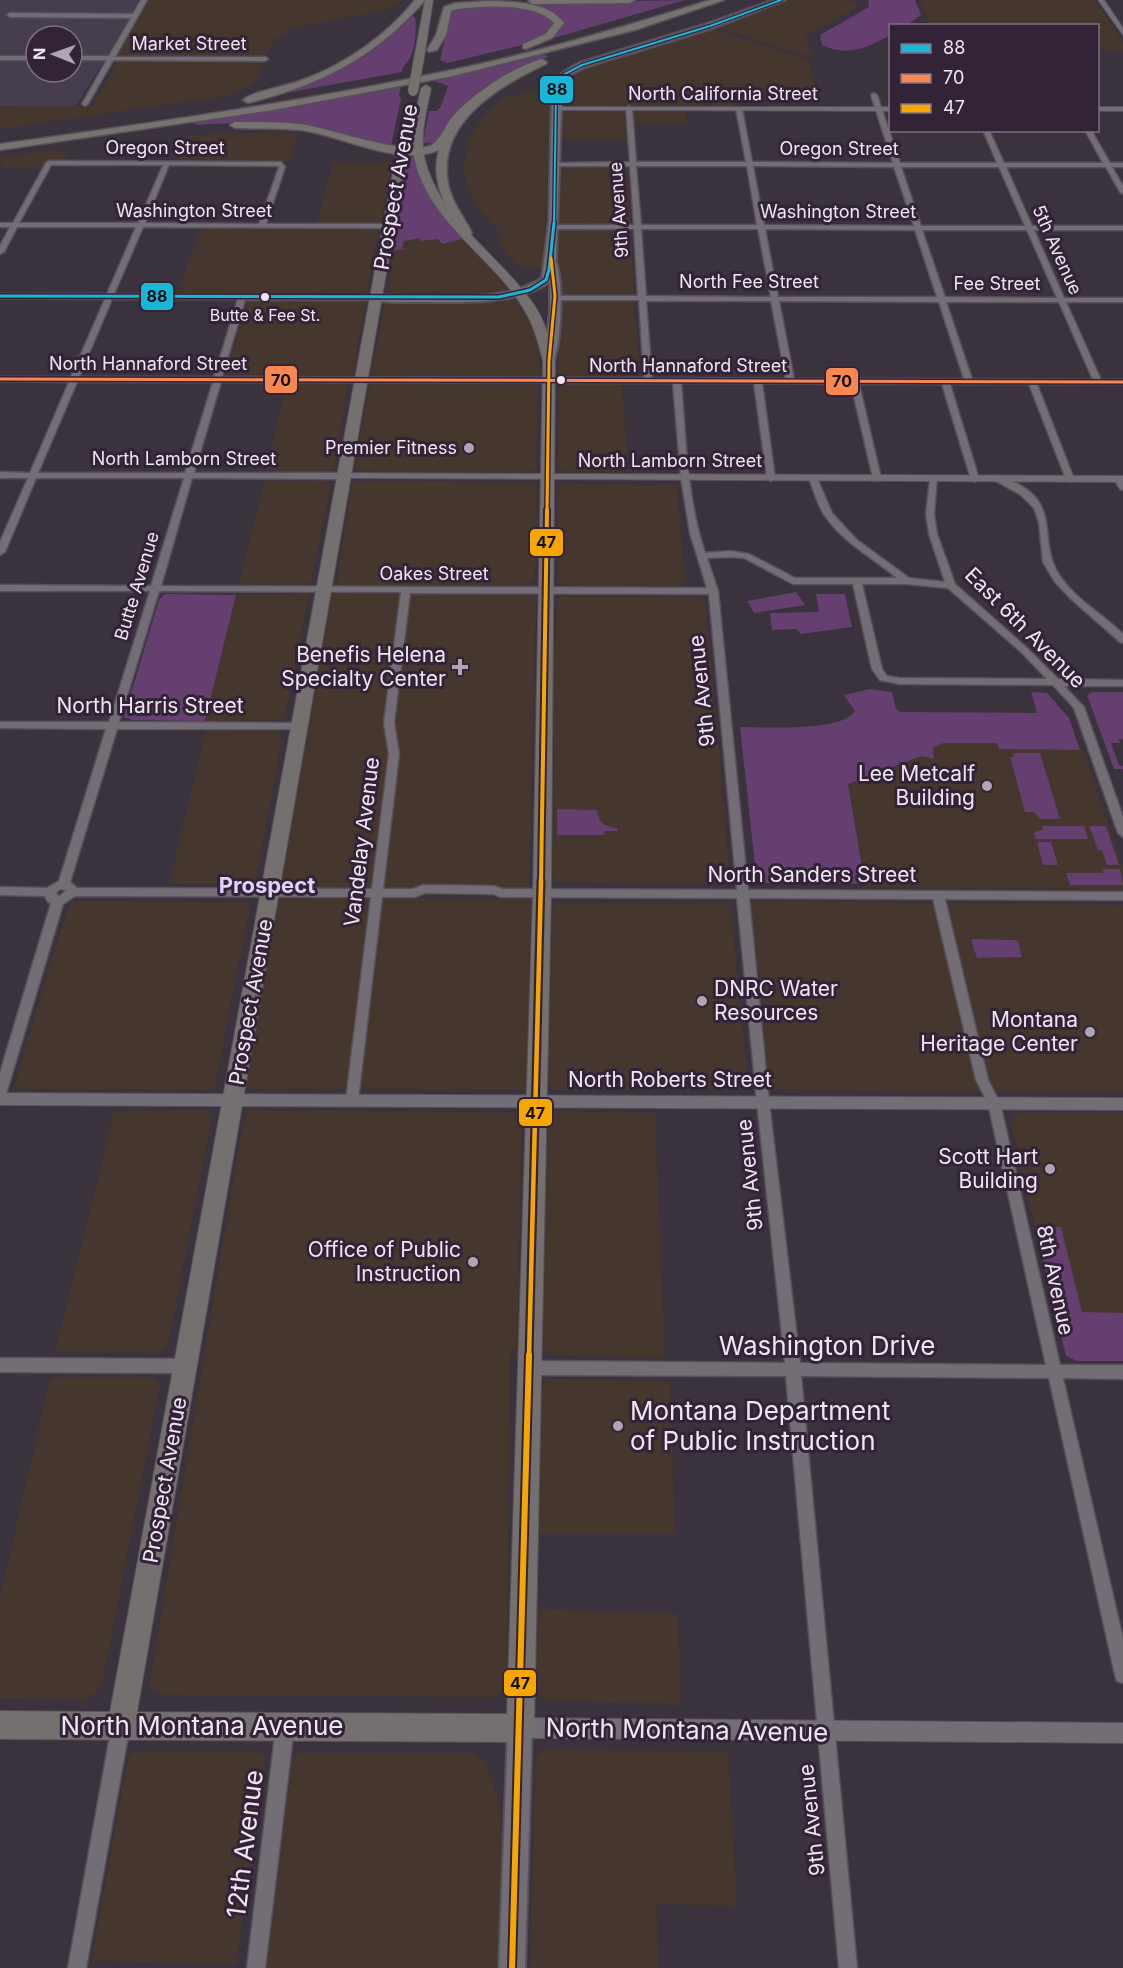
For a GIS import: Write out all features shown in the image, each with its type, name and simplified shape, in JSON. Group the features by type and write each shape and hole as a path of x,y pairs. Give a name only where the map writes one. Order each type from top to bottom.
{"highway":[{"path":"158,117 262,96 328,73 370,49 426,2 630,0"},
{"path":"0,139 325,91 468,62 586,32 693,0"},
{"path":"0,147 219,116 364,91 505,61 628,29 719,0"},
{"name":"Prospect Avenue","path":"121,1725 418,64 426,2"},
{"name":"Prospect Avenue","path":"440,2 418,135 418,151 422,170 430,187 518,293 541,327 549,361 542,893 520,1728"},
{"path":"432,50 441,35 446,11 456,5 528,6 548,12 558,20 557,29 543,40 468,62"},
{"path":"37,142 223,125 266,124 325,131 377,148 428,151 437,147 456,120 474,103 498,85 528,68 628,29"},
{"path":"466,233 445,192 442,167 450,135 474,103"},
{"name":"North Montana Avenue","path":"0,1725 520,1728"}],"main road":[{"path":"376,298 499,297 518,293 546,280 551,258 553,227 558,83 563,75 570,70 626,50 710,26 781,0"},
{"path":"549,361 556,279 551,258"},
{"path":"512,1968 520,1728"}],"street":[{"path":"85,104 144,0"},
{"path":"1101,0 1123,33"},
{"name":"Market Street","path":"10,15 135,16"},
{"path":"0,58 24,58"},
{"name":"Market Street","path":"84,58 265,59"},
{"path":"874,95 969,382"},
{"name":"North California Street","path":"556,108 889,109"},
{"name":"9th Avenue","path":"629,108 648,381"},
{"path":"739,109 790,381"},
{"path":"1099,109 1123,109"},
{"name":"5th Avenue","path":"987,132 1098,382"},
{"path":"1089,132 1123,192"},
{"name":"Oregon Street","path":"14,225 50,163 280,164 282,167 262,226"},
{"path":"0,552 167,163"},
{"name":"Oregon Street","path":"555,164 1123,165"},
{"name":"Washington Street","path":"0,225 389,226"},
{"path":"0,252 14,225"},
{"name":"Washington Street","path":"553,227 1123,228"},
{"path":"0,296 376,298"},
{"name":"Butte Avenue","path":"67,888 113,725 242,297"},
{"name":"North Fee Street","path":"555,298 942,299"},
{"name":"Fee Street","path":"942,299 1123,300"},
{"name":"North Hannaford Street","path":"0,379 1123,382"},
{"name":"9th Avenue","path":"677,381 685,478 693,533 703,556 713,591 763,1102 793,1370 848,1968"},
{"path":"758,381 771,478"},
{"path":"854,381 877,478"},
{"path":"945,382 975,479"},
{"path":"1032,382 1070,479"},
{"name":"North Lamborn Street","path":"0,475 1070,479 1121,482"},
{"path":"813,478 821,501 835,523 858,545 906,581"},
{"name":"East 6th Avenue","path":"934,479 930,514 933,534 951,585 1024,650 1079,706 1123,833"},
{"path":"999,479 1024,494 1041,514 1043,550 1059,582 1078,602 1123,640"},
{"path":"703,556 730,554 746,556 793,581 906,581 951,585"},
{"path":"858,581 877,669 884,678 899,681 1123,683"},
{"name":"Oakes Street","path":"0,588 713,591"},
{"name":"Vandelay Avenue","path":"352,1100 394,754 389,723 406,590"},
{"name":"North Harris Street","path":"0,725 300,726"},
{"path":"0,1097 54,896 54,887 67,888"},
{"name":"North Sanders Street","path":"67,888 415,893 422,897 492,897 501,893 1123,896"},
{"path":"0,891 54,896"},
{"name":"8th Avenue","path":"938,896 982,1080 994,1103 1123,1675"},
{"name":"North Roberts Street","path":"0,1097 1123,1104"},
{"path":"0,1365 186,1366"},
{"name":"Washington Drive","path":"530,1368 1123,1372"},
{"name":"Prospect Avenue","path":"77,1968 121,1725"},
{"name":"12th Avenue","path":"256,1968 285,1727"},
{"name":"North Montana Avenue","path":"520,1728 1123,1733"}],"shaded area":[{"path":"0,0 139,0 107,56 84,56 84,24 24,24 24,56 0,56"},
{"path":"148,0 405,0 388,9 291,29 273,41 266,58 116,58"},
{"path":"685,0 554,38 562,28 560,17 549,10 535,6 536,3"},
{"path":"788,0 850,0 860,6 806,35 813,58 715,26"},
{"path":"868,0 915,0 921,15 908,24 889,24 889,36 866,47 849,51 831,49 822,45 820,35 869,7"},
{"path":"920,0 1095,0 1123,42 1123,51 1099,50 1099,24 930,24"},
{"path":"502,6 538,10 555,22 547,35 531,43 447,63 440,60 451,12 454,9"},
{"path":"411,14 416,22 415,42 411,56 402,72 264,97 308,84 365,56"},
{"path":"710,28 808,60 819,97 735,97 735,106 561,106 561,86 567,75 585,67"},
{"path":"544,54 548,57 514,71 438,142 423,143 429,111 437,111 441,106 448,86 432,80"},
{"path":"0,60 24,60 24,84 84,84 84,61 104,61 75,107 0,106"},
{"path":"264,60 258,77 249,86 228,96 0,129 0,106 92,107 118,61"},
{"path":"401,87 399,95 401,99 391,146 323,128 292,124 197,125 194,123"},
{"path":"529,90 543,91 543,97 550,97 544,268 520,268 506,253 500,243 498,230 478,209 467,188 464,167 469,140 479,123 506,96 516,97"},
{"path":"620,110 624,112 626,140 559,139 561,111"},
{"path":"634,111 685,111 687,124 635,124"},
{"path":"278,132 298,134 289,161 178,161 189,135"},
{"path":"59,149 58,152 68,152 62,161 46,161 43,167 0,167 3,157"},
{"path":"407,156 414,156 465,238 443,244 437,239 420,241 419,238 404,241 402,248 407,249 394,250"},
{"path":"333,162 392,163 381,223 317,223"},
{"path":"561,167 627,168 630,222 559,224"},
{"path":"201,228 379,229 366,293 176,294"},
{"path":"558,231 631,231 634,293 559,294"},
{"path":"462,234 507,291 479,294 387,293 395,239"},
{"path":"514,299 525,312 536,334 541,373 537,376 371,375 385,301"},
{"path":"248,301 366,302 353,373 348,375 226,374"},
{"path":"634,302 640,375 635,377 559,376 559,303"},
{"path":"287,383 348,384 334,469 328,471 266,471"},
{"path":"374,384 538,385 536,469 527,472 356,471 354,468 369,386"},
{"path":"622,384 627,453 619,453 620,471 565,471 558,468 559,385"},
{"path":"264,481 325,481 331,484 311,583 238,585"},
{"path":"357,481 535,483 537,486 535,580 524,585 336,586 352,484"},
{"path":"563,484 677,485 685,582 679,586 558,585 558,486"},
{"path":"796,592 805,605 754,613 747,601"},
{"path":"165,594 236,595 205,721 132,720 124,717 159,600"},
{"path":"309,594 285,718 280,720 205,721 236,595"},
{"path":"332,594 536,594 529,888 281,887"},
{"path":"816,594 845,594 852,627 801,634 796,629 772,630 770,613 819,612"},
{"path":"560,596 697,597 705,600 730,882 727,884 554,882 554,660 557,599"},
{"path":"870,689 892,692 896,709 901,712 1037,713 1031,692 1047,693 1069,718 1080,750 999,749 997,743 943,743 933,748 934,759 922,756 848,784 865,884 757,883 740,727 802,727 835,722 848,718 855,711 844,695"},
{"path":"1092,692 1123,692 1123,739 1119,739 1120,743 1111,743 1119,765 1123,766 1123,769 1114,769 1087,695"},
{"path":"206,731 279,732 283,735 256,879 251,884 169,884"},
{"path":"943,743 998,743 1000,749 1083,750 1123,868 1123,889 866,887 848,784 922,756 935,757 933,748"},
{"path":"1013,753 1040,753 1060,819 1040,819 1034,812 1025,812 1010,757 1014,757"},
{"path":"557,809 597,810 603,824 617,828 618,831 605,831 604,835 557,835"},
{"path":"1042,826 1084,826 1088,839 1036,839 1034,832 1043,830"},
{"path":"1089,826 1106,826 1119,865 1107,865 1102,850 1098,850"},
{"path":"1037,842 1051,842 1058,865 1043,865"},
{"path":"1102,869 1120,869 1123,885 1070,885 1066,873 1103,873"},
{"path":"279,898 531,899 526,1090 245,1089"},
{"path":"74,901 248,902 250,906 215,1086 207,1090 19,1089 14,1087 54,952 70,904"},
{"path":"751,901 1123,905 1123,1092 770,1090"},
{"path":"558,904 718,904 726,905 731,909 748,1085 744,1089 555,1090 548,1080 553,906"},
{"path":"971,940 1018,941 1022,957 977,958"},
{"path":"207,1110 212,1116 168,1346 161,1352 55,1352 114,1111"},
{"path":"245,1110 522,1113 517,1347 510,1353 507,1684 502,1693 495,1697 165,1695 149,1686"},
{"path":"556,1111 655,1113 665,1358 550,1355 543,1348 547,1117"},
{"path":"1123,1113 1123,1313 1082,1313 1061,1227 1035,1227 1011,1122 1015,1114"},
{"path":"1035,1227 1061,1227 1082,1312 1123,1313 1123,1361 1077,1361 1066,1356"},
{"path":"50,1378 153,1378 160,1385 103,1680 97,1692 85,1699 0,1698 0,1597"},
{"path":"548,1379 670,1381 675,1534 537,1534 540,1387"},
{"path":"536,1609 678,1614 681,1707 666,1703 544,1701 534,1690"},
{"path":"543,1750 728,1751 737,1906 657,1904 658,1968 530,1968 535,1759"},
{"path":"135,1751 257,1752 265,1757 236,1964 91,1961 128,1757"},
{"path":"300,1753 472,1753 486,1762 500,1806 503,1848 499,1968 267,1968 292,1761"}],"transit line":[{"name":"88","path":"0,296 499,297 530,290 546,280 549,270 555,191 556,93 563,75 582,65 710,26 781,0"},
{"name":"47","path":"512,1968 541,907 549,361 555,296 551,258"},
{"name":"70","path":"0,379 1123,382"}],"place":[{"name":"Butte & Fee St.","path":"265,297"},
{"name":"Premier Fitness","path":"469,448"},
{"name":"Benefis Helena Specialty Center","path":"460,667"},
{"name":"Lee Metcalf Building","path":"987,786"},
{"name":"DNRC Water Resources","path":"702,1001"},
{"name":"Montana Heritage Center","path":"1090,1032"},
{"name":"Scott Hart Building","path":"1050,1169"},
{"name":"Office of Public Instruction","path":"473,1262"},
{"name":"Montana Department of Public Instruction","path":"618,1426"}],"district":[{"name":"Prospect","path":"267,885"}]}
